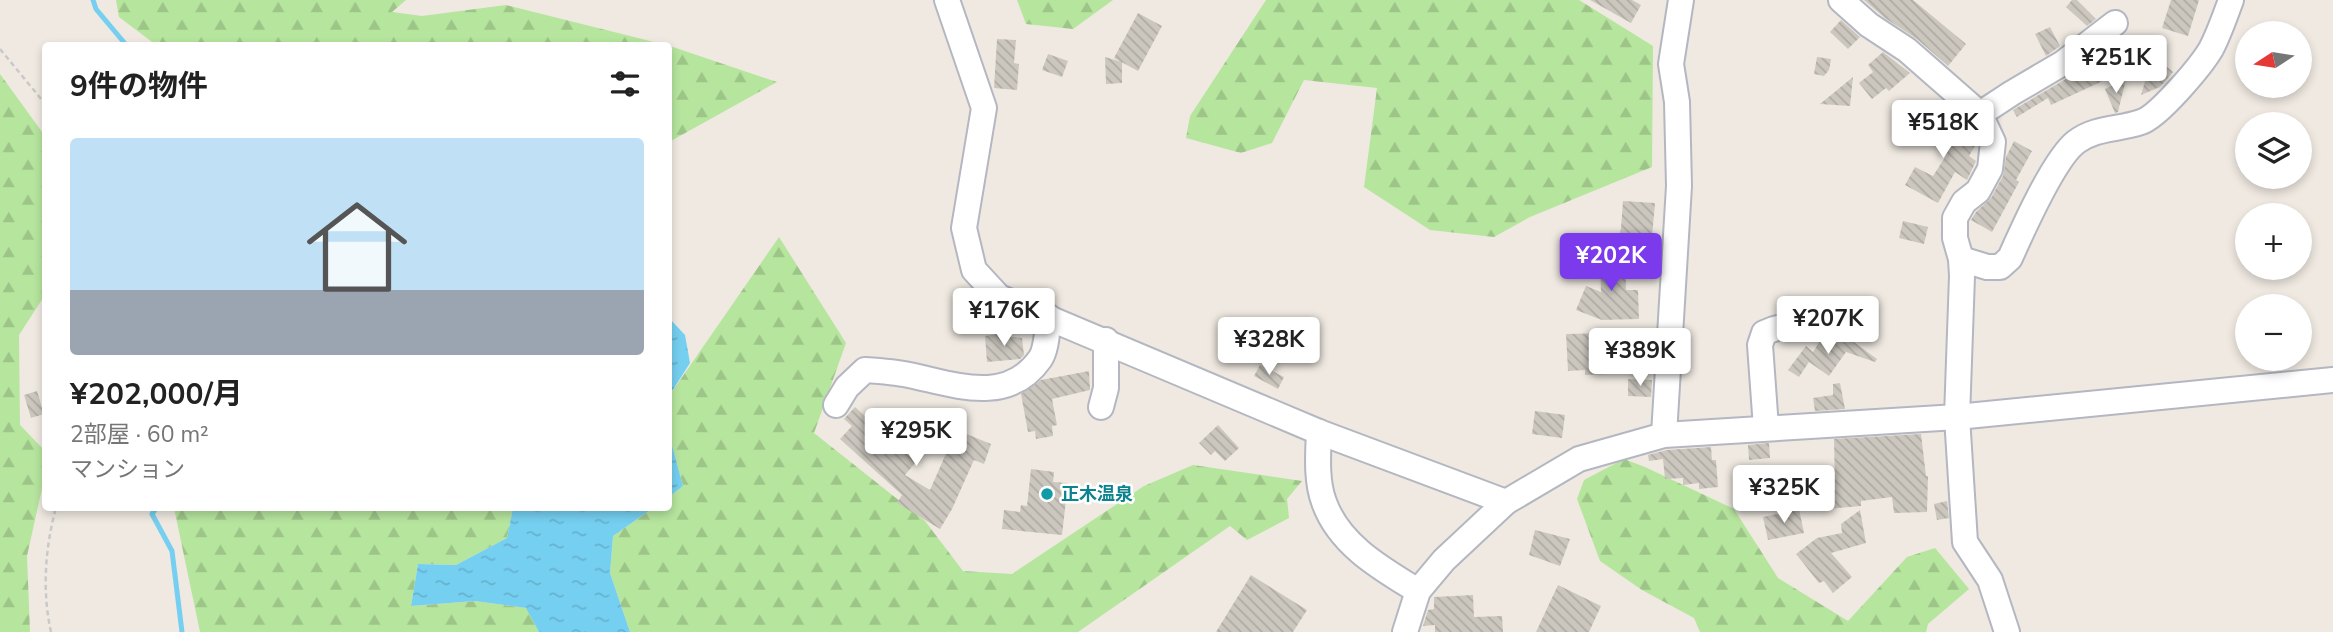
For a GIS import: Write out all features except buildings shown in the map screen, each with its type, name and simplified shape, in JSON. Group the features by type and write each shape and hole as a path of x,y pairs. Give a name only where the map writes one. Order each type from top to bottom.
{"street":[{"path":"947,0 984,108 964,228 974,270 999,297 1320,432 1506,502"},
{"path":"1664,435 1679,186 1677,102 1671,64 1681,0"},
{"path":"1841,0 1869,25 1907,50 1980,114 1993,142 1990,169 1978,191 1964,202 1955,219 1955,238 1961,259 1957,417 1965,542 1990,580 2007,632"},
{"path":"1961,259 1987,267 2000,267 2010,258 2059,161 2075,143 2092,133 2144,121 2179,90 2211,50 2231,0"},
{"path":"1980,114 2063,63 2115,23"},
{"path":"836,405 847,387 865,370 906,374 970,389 1000,387 1025,374 1042,357 1049,317"},
{"path":"1766,428 1760,345 1764,333 1775,327 1800,325 1835,328"},
{"path":"1101,407 1106,388 1106,340"},
{"path":"1405,632 1418,591 1444,560 1506,502 1579,459 1664,435 1957,417 2333,380"},
{"path":"1320,432 1318,463 1324,502 1340,531 1370,562 1418,591"}],"path":[{"path":"0,49 42,100"},
{"path":"51,632 46,587 51,525 55,511"}],"green space":[{"path":"116,0 406,0 392,12 422,16 506,5 654,42 152,42 119,17"},
{"path":"1017,0 1113,0 1073,29 1026,24"},
{"path":"1266,0 1579,0 1653,46 1652,167 1530,217 1494,237 1430,230 1364,187 1377,88 1304,80 1272,143 1241,153 1186,138 1190,116"},
{"path":"672,47 777,82 672,140"},
{"path":"0,74 42,132 42,300 19,335 20,425 42,448 42,488 27,556 30,632 0,632"},
{"path":"779,237 846,343 814,433 925,521 963,571 1012,574 1144,486 1193,465 1302,481 1287,499 1289,518 1247,540 1230,526 1078,632 630,632 610,573 613,536 649,511 672,511 672,495 683,486 672,445 672,392"},
{"path":"1624,459 1734,509 1778,578 1848,621 1907,557 1935,548 1969,589 1928,624 1926,632 1700,632 1694,618 1642,590 1600,561 1577,499 1584,480"},
{"path":"175,511 512,511 507,538 456,565 418,564 411,606 475,601 527,608 539,632 200,632"}],"water":[{"path":"672,321 685,335 690,363 672,391"},
{"path":"672,445 683,486 672,495"},
{"path":"512,511 649,511 613,536 610,573 630,632 539,632 526,608 475,601 411,606 418,564 456,565 507,538"}],"waterway":[{"path":"93,0 96,9 124,42"},
{"path":"154,511 152,514 172,551 182,632"}],"place":[{"name":"正木温泉","path":"1047,494"}]}
